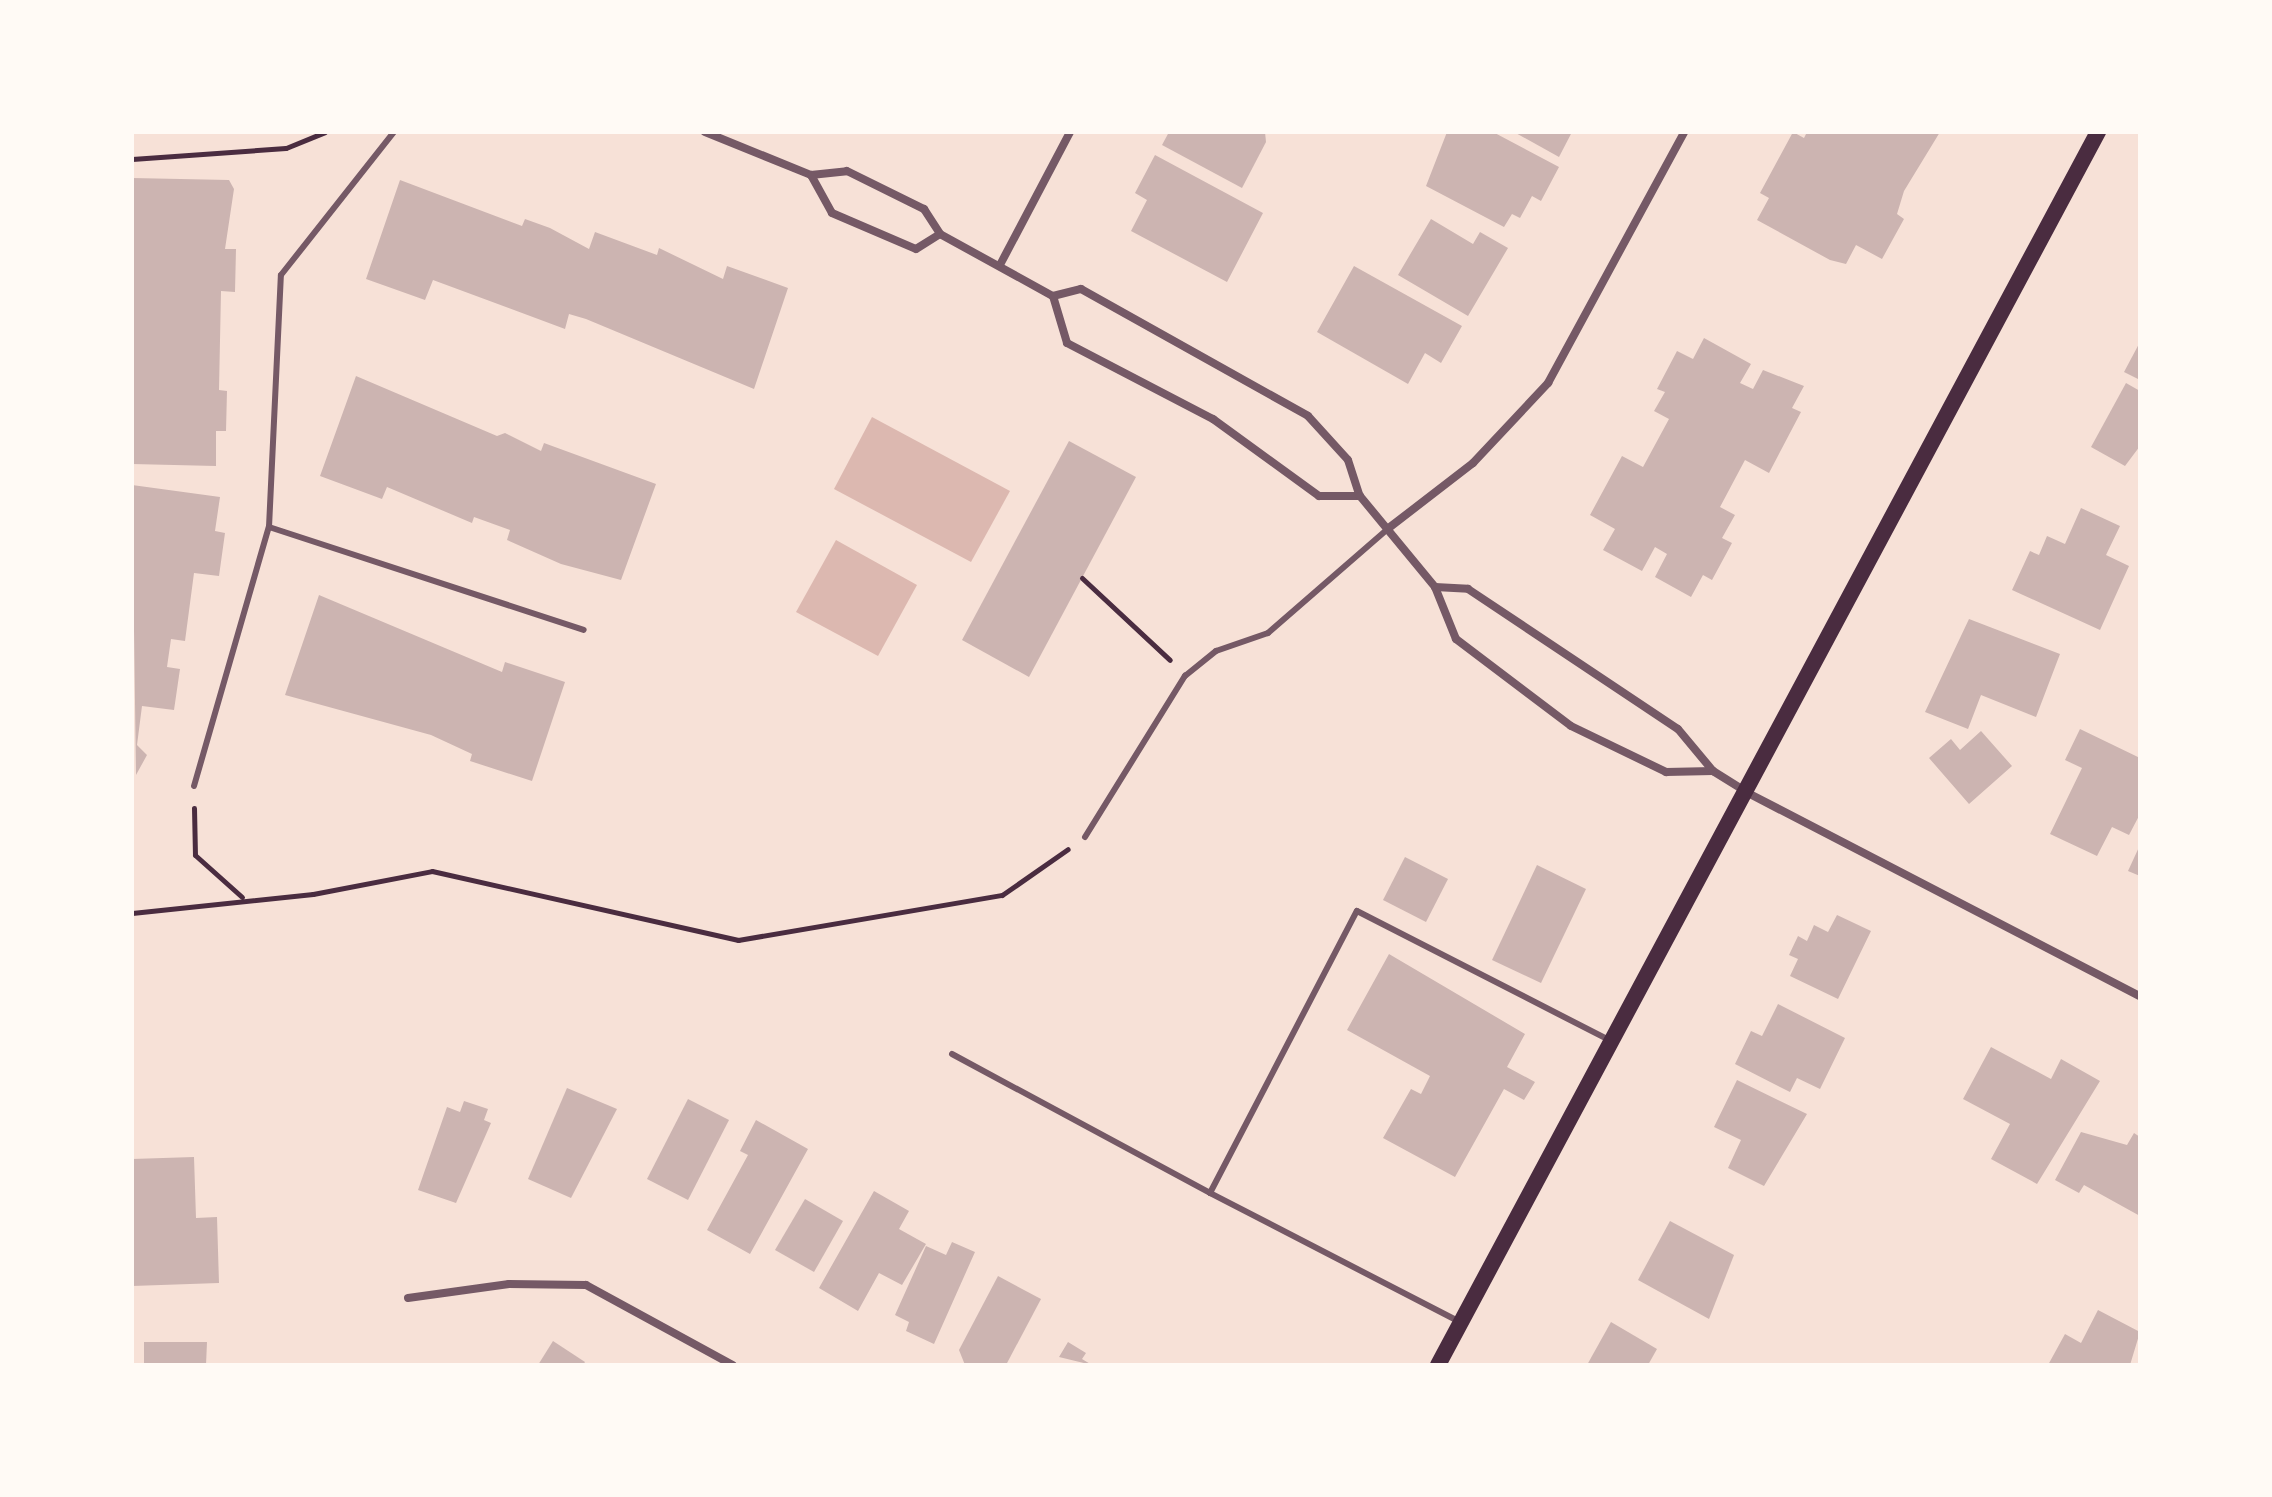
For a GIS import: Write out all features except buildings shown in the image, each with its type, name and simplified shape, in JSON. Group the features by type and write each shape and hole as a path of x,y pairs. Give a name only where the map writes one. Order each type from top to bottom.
{"main road":[{"path":"1438,1365 2098,132"}],"street":[{"path":"705,132 811,175 847,171 924,209 940,234 1001,263 1053,296 1067,343 1213,419 1319,496 1360,496"},
{"path":"1001,263 1070,132"},
{"path":"1390,527 1473,463 1548,383 1684,132"},
{"path":"811,175 832,213 916,249 940,234"},
{"path":"1053,296 1081,289 1308,416 1348,460 1360,496 1390,527 1435,587 1456,639 1571,726 1666,772 1713,771"},
{"path":"1435,587 1468,589 1678,729 1713,771 1746,792 2140,996"},
{"path":"408,1298 509,1284 586,1285 733,1365"}],"lane":[{"path":"194,786 269,527 281,275 394,132"},
{"path":"269,527 584,630"},
{"path":"1085,837 1185,676 1216,651 1268,633 1390,527"},
{"path":"1210,1193 1357,911 1611,1041"},
{"path":"952,1054 1210,1193 1460,1322"}],"path":[{"path":"132,159 286,148 325,132"},
{"path":"1082,578 1185,676"},
{"path":"194,786 195,855 243,898"},
{"path":"132,913 243,898 313,894 432,871 738,940 1002,895 1085,837"}],"shaded area":[{"path":"872,417 1010,491 971,562 834,489"},
{"path":"836,540 917,585 878,656 796,612"}]}
